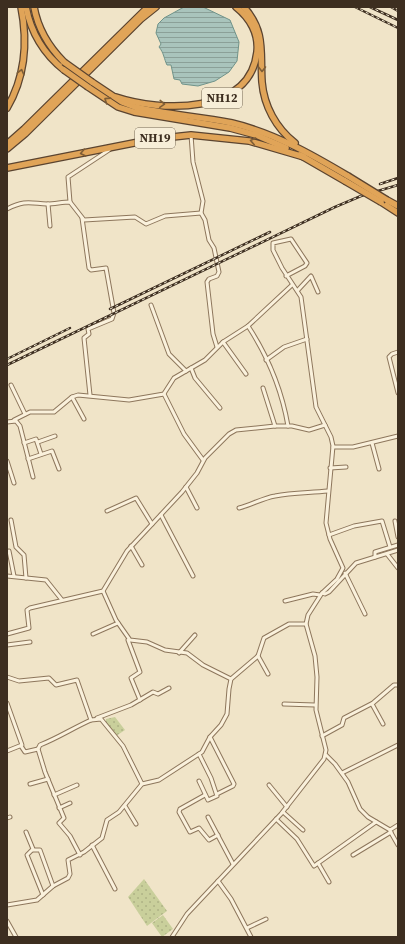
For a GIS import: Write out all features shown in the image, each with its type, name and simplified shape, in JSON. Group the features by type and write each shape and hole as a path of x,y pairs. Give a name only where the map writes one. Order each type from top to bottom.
{"highway":[{"name":"NH19","path":"26,7 38,40 51,58 64,70 90,85 110,94 128,105 143,109 243,126 272,136 398,206"},
{"path":"34,7 38,21 48,44 64,62 90,85"},
{"path":"7,144 148,7"},
{"path":"7,149 25,134 141,19 156,7"},
{"name":"NH12","path":"110,94 142,103 186,105 218,100 234,92 250,75 254,66 257,49 253,28 246,16 236,7"},
{"name":"NH19","path":"244,7 253,18 259,32 262,50 262,83 270,112 284,133 305,154"},
{"path":"7,108 18,86 24,62 25,37 22,10"},
{"name":"NH19","path":"90,85 110,102 130,111 242,130 305,154"},
{"name":"NH19","path":"7,168 154,139 190,135 250,141 305,154"},
{"name":"NH19","path":"347,178 398,212"}],"street":[{"path":"190,135 193,162 203,201 201,213 205,220 209,240 214,248 219,272 217,276 209,279 207,282 213,334 217,347"},
{"path":"70,202 68,176 112,147"},
{"path":"7,209 32,201 48,204 70,202 75,206 82,218 89,268 91,270 106,268 114,313 112,319 88,329 89,334 84,338 90,395"},
{"path":"48,204 50,226"},
{"path":"82,218 87,220 103,217 116,219 135,217 148,224 165,216 201,213"},
{"path":"286,276 305,266 307,263 291,239 273,243 272,246 286,276 301,297 312,366 316,407 331,437 333,447 326,523 329,535 343,568 337,579 321,594 308,615 306,624 315,662 317,720 326,755 342,773 358,806 364,813 390,831 398,845"},
{"path":"165,396 174,378 186,371 192,371 217,347 250,328 295,287 311,276 318,292"},
{"path":"151,305 169,354 186,371"},
{"path":"250,328 266,360 285,409 288,426"},
{"path":"266,360 284,347 307,339"},
{"path":"224,343 246,374"},
{"path":"398,352 389,357 398,393"},
{"path":"192,371 220,408"},
{"path":"11,385 25,414"},
{"path":"263,388 275,426"},
{"path":"7,422 16,421 25,414 34,411 54,412 78,395 129,400 165,396"},
{"path":"165,396 184,434 203,460"},
{"path":"73,398 84,419"},
{"path":"16,421 24,443 33,477"},
{"path":"7,634 29,628 28,608 103,591 131,546 186,487 199,470 203,460 213,448 232,431 275,426 288,426 309,430 325,426"},
{"path":"24,443 36,439 38,442 55,436"},
{"path":"333,447 354,447 398,436"},
{"path":"38,442 41,454"},
{"path":"372,443 379,469"},
{"path":"28,459 52,451 58,469"},
{"path":"7,461 14,483"},
{"path":"330,468 346,467"},
{"path":"186,487 197,508"},
{"path":"239,508 282,494 328,492"},
{"path":"107,511 136,498 152,524"},
{"path":"161,515 193,576"},
{"path":"11,520 16,547 24,555 26,578"},
{"path":"329,535 354,526 382,521 390,547"},
{"path":"395,521 398,537"},
{"path":"375,557 374,552 398,545"},
{"path":"131,546 142,565"},
{"path":"384,549 398,568"},
{"path":"285,601 313,594 325,594 329,592 345,573 356,563 398,550"},
{"path":"9,551 14,576"},
{"path":"345,573 365,614"},
{"path":"7,576 46,580 62,600"},
{"path":"103,591 118,623 128,638 140,672 131,678 140,700"},
{"path":"93,634 118,623"},
{"path":"7,905 34,901 53,886 68,878 70,874 68,860 80,855 103,836 107,820 125,806 142,784 159,780 199,754 205,747 210,737 221,725 227,714 231,679 258,656 263,639 292,623 306,624"},
{"path":"179,653 195,635"},
{"path":"128,638 132,641 147,642 165,650 191,655 203,665 231,679"},
{"path":"7,645 30,642"},
{"path":"258,656 268,674"},
{"path":"7,677 19,681 49,678 56,685 76,680 91,720"},
{"path":"322,736 342,725 344,718 372,704 394,685 398,685"},
{"path":"7,703 21,746 25,752 38,749 40,745 62,736 72,728 140,700 152,692 158,694 169,688"},
{"path":"284,704 316,705"},
{"path":"372,704 384,724"},
{"path":"97,718 101,719 123,746 142,784"},
{"path":"199,781 208,801 234,784 210,737"},
{"path":"342,773 398,745"},
{"path":"7,751 21,746"},
{"path":"38,749 64,819 59,823 70,836 80,855"},
{"path":"199,754 217,794"},
{"path":"172,937 187,914 287,807 326,755"},
{"path":"30,784 48,779"},
{"path":"54,795 77,785"},
{"path":"269,785 287,807"},
{"path":"205,795 180,809 179,812 190,832 199,828 209,840 218,835"},
{"path":"59,808 70,803"},
{"path":"125,806 136,824"},
{"path":"282,812 303,830"},
{"path":"208,817 234,864"},
{"path":"276,819 296,839 313,865 376,822"},
{"path":"353,855 398,825"},
{"path":"26,832 33,850"},
{"path":"92,846 115,888"},
{"path":"43,895 27,853 33,850 40,850 53,886"},
{"path":"318,863 329,882"},
{"path":"218,880 232,899 251,937"},
{"path":"247,928 266,919"},
{"path":"7,921 16,937"}],"green space":[{"path":"115,717 125,730 116,736 106,724 106,719"},
{"path":"144,879 167,911 147,926 128,897"},
{"path":"163,915 173,929 162,937 152,923"}],"water":[{"path":"184,7 203,7 230,20 239,42 237,61 229,72 215,81 198,86 182,84 180,80 174,79 171,65 167,65 159,47 161,44 156,33 158,24 164,18"}],"railway":[{"path":"355,7 398,28"},
{"path":"370,7 398,20"},
{"path":"391,7 398,11"},
{"path":"380,184 398,178"},
{"path":"7,365 335,207 361,196 398,185"},
{"path":"110,309 270,232"},
{"path":"7,359 70,328"}]}
